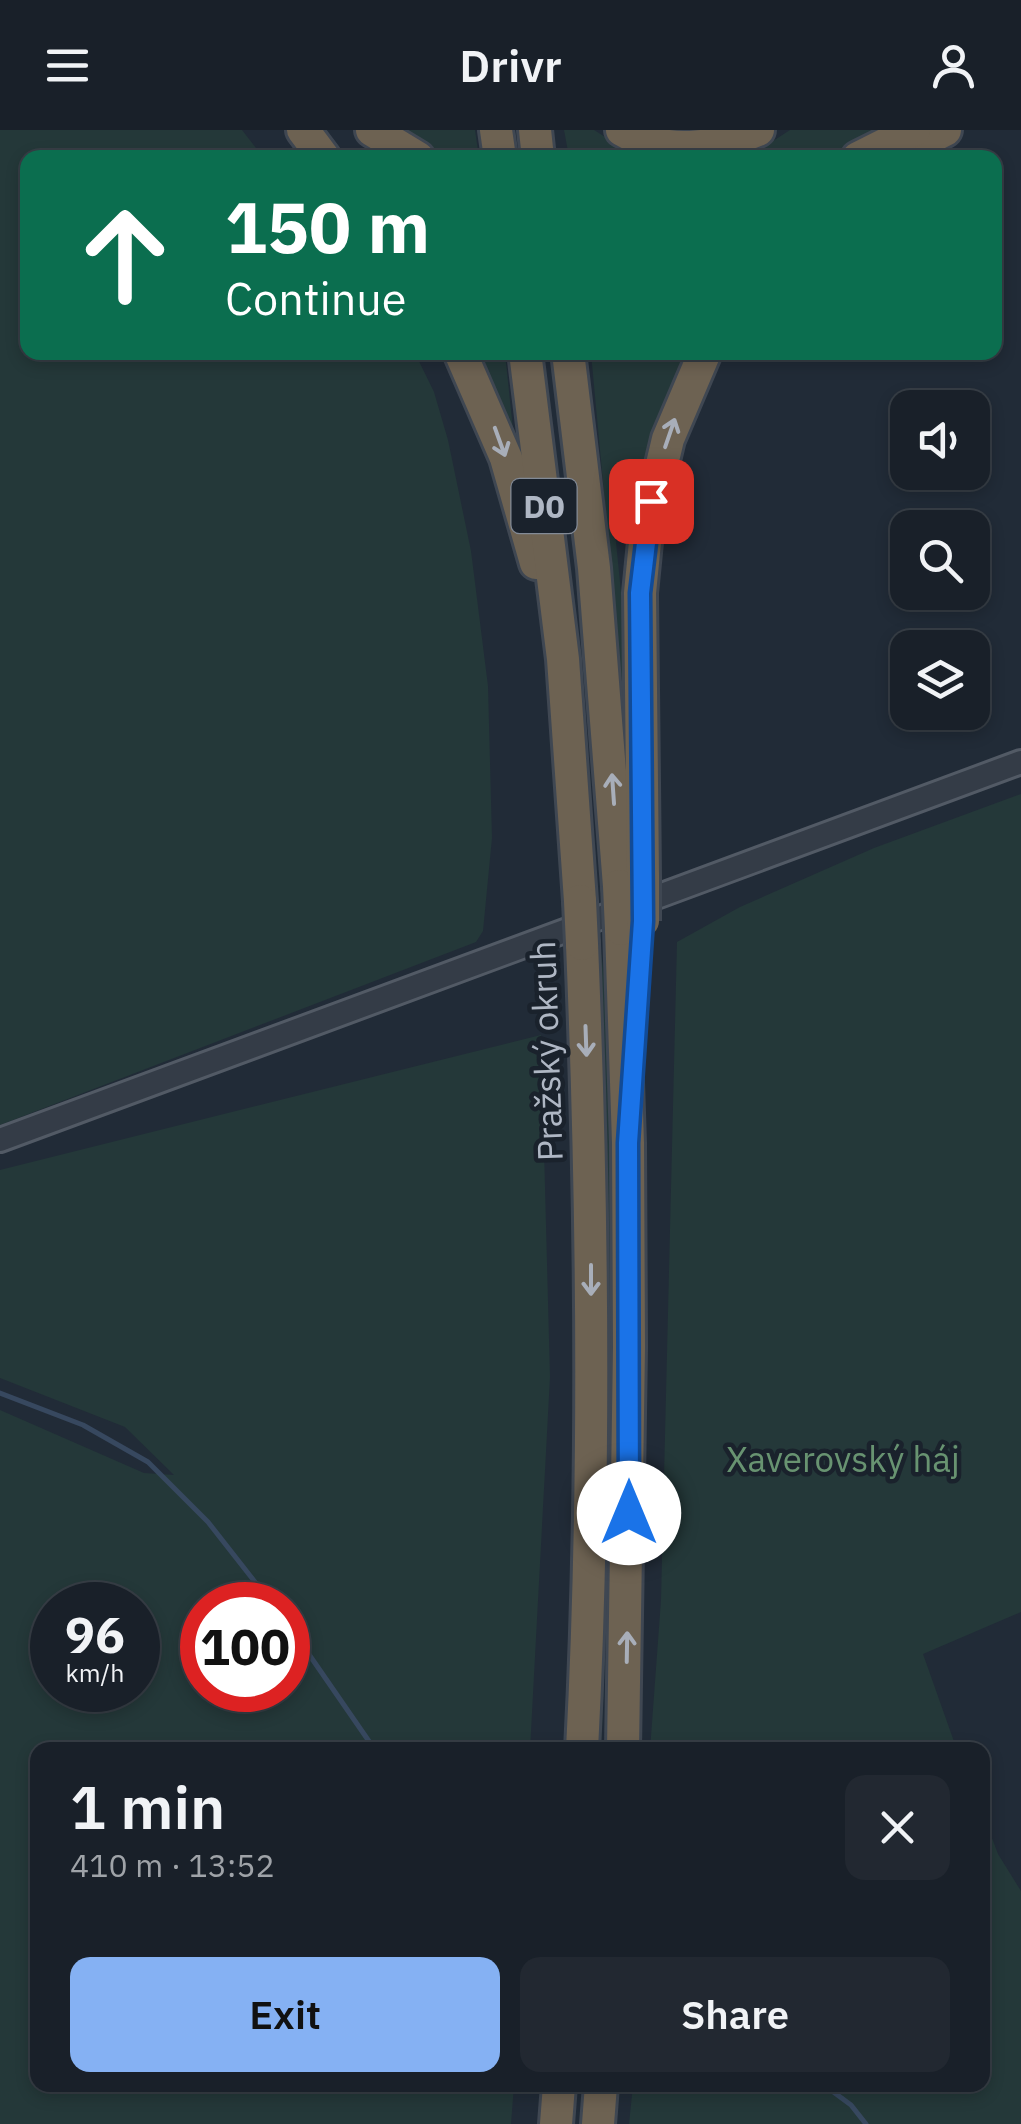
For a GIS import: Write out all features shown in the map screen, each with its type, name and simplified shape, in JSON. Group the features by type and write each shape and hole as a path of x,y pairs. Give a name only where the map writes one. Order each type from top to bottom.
{"highway":[{"path":"372,130 405,150"},
{"path":"622,130 644,141 674,148 724,142 758,130"},
{"path":"874,150 914,130"},
{"path":"907,150 945,130"},
{"path":"463,360 506,458 563,659"},
{"name":"Pražský okruh","path":"526,360 563,659 582,944 590,1159 591,1358 582,1742"},
{"name":"D0","path":"569,360 631,881 629,1513 623,1742"},
{"path":"631,881 644,547 651,501 668,439 703,360"},
{"path":"556,2124 558,2092"},
{"path":"598,2124 600,2092"}],"street":[{"path":"0,1140 1021,762"}],"green space":[{"path":"0,130 242,130 258,150 20,150 20,360 418,360 434,392 448,440 471,551 488,686 492,838 483,931 476,942 0,1125"},
{"path":"394,130 475,130 478,150 433,150"},
{"path":"564,130 594,130 630,150 568,150"},
{"path":"790,130 885,130 841,150 754,150"},
{"path":"476,360 506,360 514,439"},
{"path":"592,360 685,360 657,423 634,515 631,480 610,482 624,622 629,717 625,718"},
{"name":"Xaverovský háj","path":"1021,794 1021,1612 923,1654 954,1742 651,1742 661,1600 677,942 740,907 874,848"},
{"path":"600,946 605,987 612,1154 601,1742 592,1742 594,947"},
{"path":"541,1035 550,1377 530,1742 30,1742 30,2092 513,2092 511,2124 0,2124 0,1410 144,1473 174,1475 125,1427 0,1378 0,1170"},
{"path":"990,1833 1021,1891 1021,2124 629,2124 632,2092 990,2092"}],"waterway":[{"path":"0,1393 83,1425 148,1462 208,1522 255,1582"},
{"path":"310,1656 369,1742"},
{"path":"833,2092 851,2105 866,2124"}],"route":[{"path":"629,1513 628,1143 643,921 640,593 651,501"}]}
